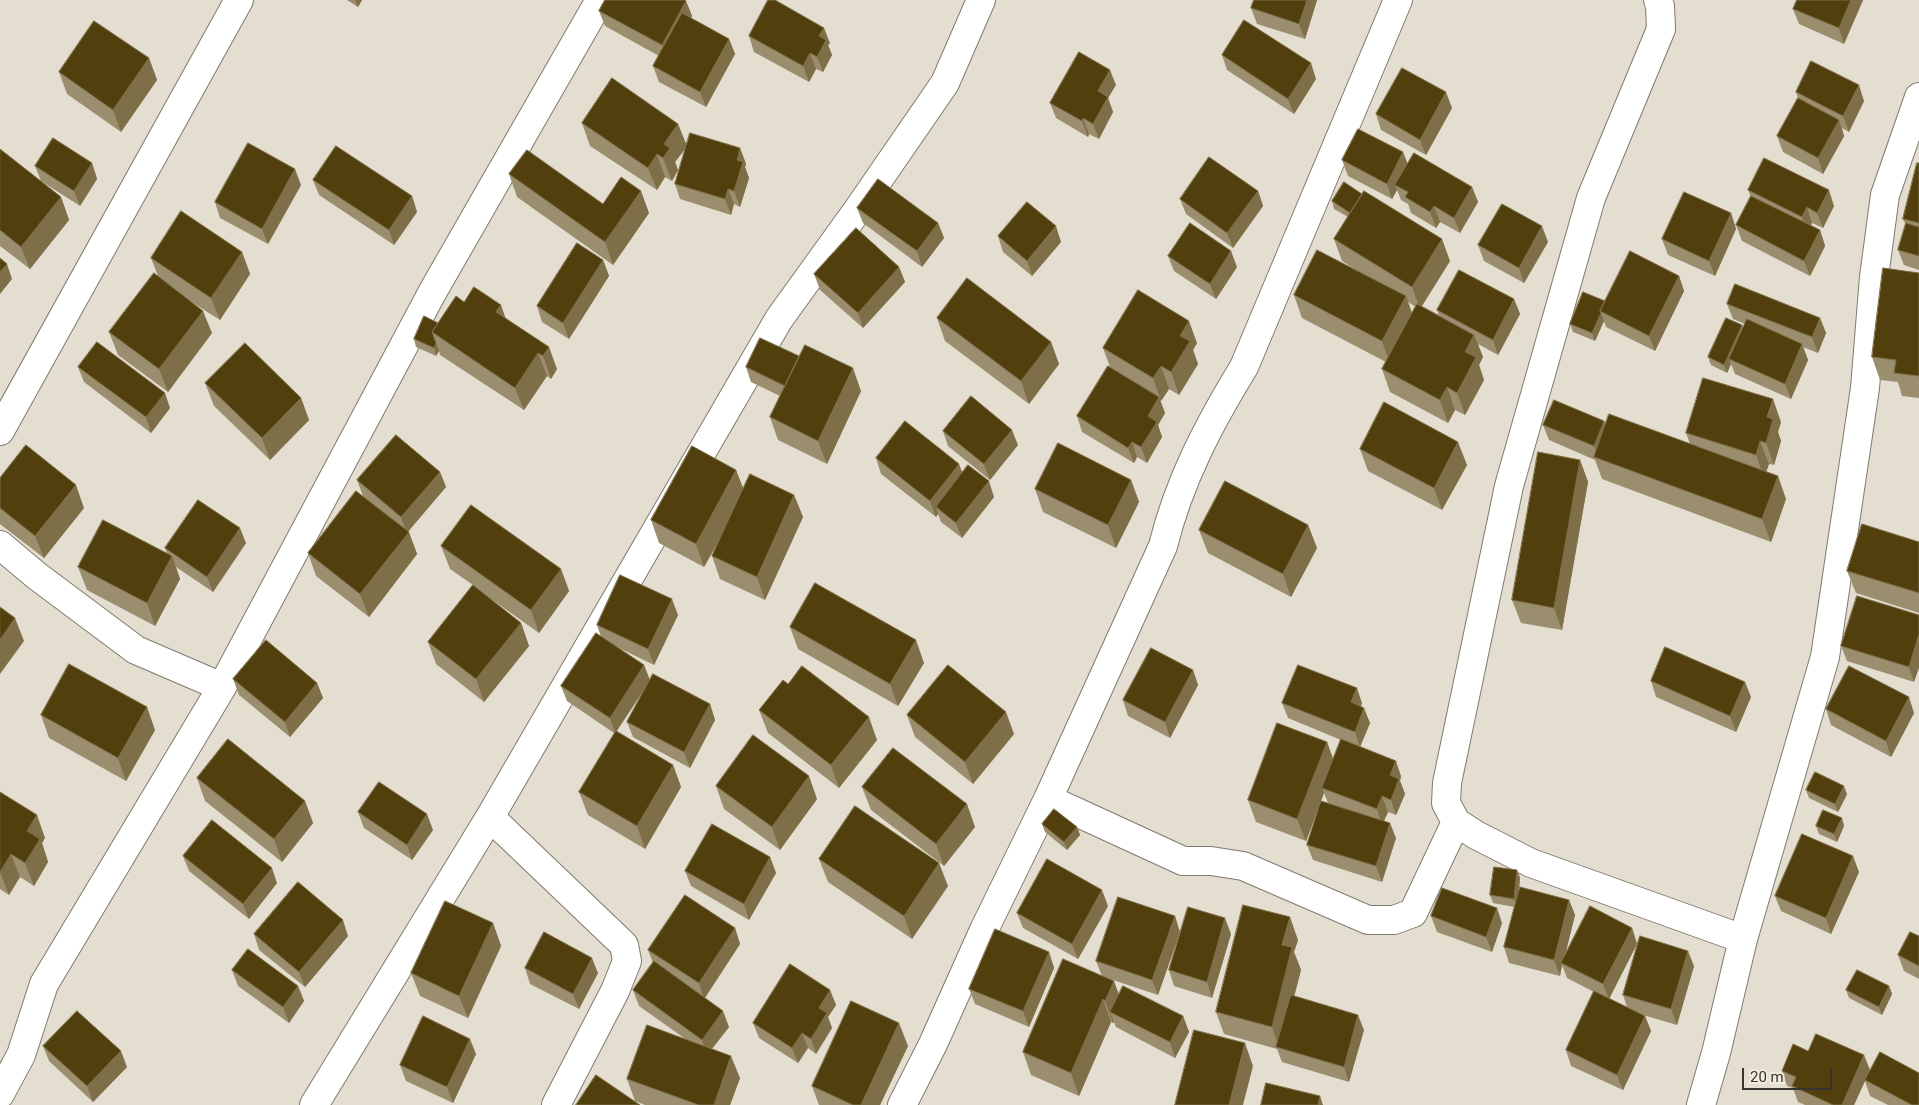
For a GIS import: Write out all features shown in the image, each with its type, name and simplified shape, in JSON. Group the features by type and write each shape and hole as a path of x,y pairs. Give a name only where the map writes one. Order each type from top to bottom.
{"street":[{"path":"0,430 239,0"},
{"path":"0,1094 22,1055 44,984 222,687 433,291 600,0"},
{"path":"314,1105 490,817 779,318 859,208 945,83 981,0"},
{"path":"902,1105 933,1044 984,930 1048,799 1163,546 1171,514 1186,473 1212,419 1244,367 1398,0"},
{"path":"1658,0 1661,29 1591,198 1509,486 1447,783 1446,803 1456,822 1476,835 1531,863 1743,939"},
{"path":"1700,1105 1716,1053 1743,939 1825,657 1865,388 1874,277 1886,195 1919,97"},
{"path":"0,545 37,576 136,650 222,687"},
{"path":"1048,799 1183,862 1212,861 1243,866 1368,920 1394,920 1413,913 1456,822"},
{"path":"490,817 624,944 627,961 615,991 556,1105"}],"building":[{"path":"605,0 686,1 662,45 599,11"},
{"path":"768,0 775,0 824,28 819,36 826,40 817,57 810,53 803,66 749,36"},
{"path":"1254,0 1307,0 1299,24 1251,8"},
{"path":"1797,0 1851,0 1839,28 1793,9"},
{"path":"682,13 729,39 700,92 653,66"},
{"path":"1244,20 1311,63 1288,99 1222,55"},
{"path":"94,21 149,58 113,110 59,72"},
{"path":"1079,52 1110,70 1098,91 1108,97 1093,124 1083,118 1082,121 1050,103"},
{"path":"1811,61 1859,85 1843,116 1796,92"},
{"path":"1402,68 1446,92 1420,140 1376,114"},
{"path":"612,78 678,124 664,144 670,148 663,158 657,154 648,168 582,123"},
{"path":"1798,98 1839,120 1818,158 1777,136"},
{"path":"1358,129 1403,152 1387,184 1342,160"},
{"path":"690,133 740,148 737,160 743,162 734,191 728,189 725,199 675,184"},
{"path":"53,138 92,163 74,191 35,166"},
{"path":"248,143 295,169 262,229 215,202"},
{"path":"336,146 412,196 389,230 313,180"},
{"path":"0,149 61,197 21,247 0,230"},
{"path":"527,150 603,204 621,177 641,191 605,242 509,174"},
{"path":"1414,153 1472,187 1454,218 1434,206 1430,212 1405,197 1408,192 1395,185"},
{"path":"1209,157 1258,191 1227,233 1180,199"},
{"path":"1764,158 1829,190 1817,213 1807,207 1802,217 1748,190"},
{"path":"1917,163 1919,163 1919,223 1903,219"},
{"path":"878,179 938,223 917,251 857,208"},
{"path":"1344,182 1362,194 1350,213 1332,201"},
{"path":"1364,191 1442,239 1412,287 1334,239"},
{"path":"1684,192 1731,213 1709,261 1662,239"},
{"path":"1751,196 1820,230 1804,261 1736,225"},
{"path":"1027,202 1056,226 1027,261 998,236"},
{"path":"1502,204 1542,226 1519,268 1478,245"},
{"path":"181,211 242,252 211,298 151,258"},
{"path":"1190,223 1231,251 1210,284 1168,256"},
{"path":"1906,223 1919,227 1919,256 1898,250"},
{"path":"856,228 899,267 858,313 814,274"},
{"path":"577,243 603,260 563,323 537,306"},
{"path":"1317,250 1406,296 1382,341 1294,295"},
{"path":"1630,251 1679,276 1649,336 1600,311"},
{"path":"0,258 7,264 0,272"},
{"path":"1883,268 1919,273 1919,376 1894,373 1896,360 1872,357"},
{"path":"1459,270 1514,299 1493,340 1437,310"},
{"path":"154,273 203,311 159,369 109,332"},
{"path":"967,278 1051,342 1021,381 937,318"},
{"path":"1735,284 1820,318 1812,337 1727,304"},
{"path":"474,287 501,305 496,312 549,347 543,356 538,353 515,388 432,332 456,296 464,302"},
{"path":"1138,290 1189,321 1180,336 1190,341 1171,372 1161,366 1153,378 1103,348"},
{"path":"1583,292 1605,301 1592,333 1570,324"},
{"path":"1417,304 1474,335 1465,352 1476,357 1457,393 1447,387 1440,400 1382,369"},
{"path":"424,316 438,323 432,332 436,343 434,348 414,339"},
{"path":"1726,318 1742,325 1724,365 1708,357"},
{"path":"1747,319 1802,344 1785,384 1729,359"},
{"path":"760,338 799,356 785,386 746,367"},
{"path":"97,342 165,393 146,417 78,367"},
{"path":"245,343 301,398 262,438 205,383"},
{"path":"805,345 853,368 818,441 770,417"},
{"path":"1108,366 1159,397 1148,416 1157,422 1141,447 1132,442 1128,448 1077,416"},
{"path":"1703,378 1773,399 1767,417 1773,419 1766,443 1760,441 1756,455 1686,433"},
{"path":"971,396 1012,430 984,464 943,431"},
{"path":"1554,400 1604,421 1594,446 1543,425"},
{"path":"1384,402 1458,442 1434,488 1360,449"},
{"path":"1609,414 1778,476 1762,519 1594,457"},
{"path":"905,421 959,464 930,501 876,458"},
{"path":"396,435 440,472 401,517 357,480"},
{"path":"1058,443 1131,480 1108,525 1035,489"},
{"path":"26,445 76,485 35,536 0,508 0,478"},
{"path":"692,446 736,470 696,544 651,520"},
{"path":"1538,452 1580,460 1554,608 1512,600"},
{"path":"968,465 989,481 956,523 936,507"},
{"path":"750,474 794,495 757,577 712,556"},
{"path":"1225,481 1308,525 1283,574 1199,530"},
{"path":"356,491 409,532 360,594 308,553"},
{"path":"198,500 240,528 207,577 165,548"},
{"path":"471,505 561,569 531,610 441,546"},
{"path":"103,520 172,556 147,603 78,567"},
{"path":"1862,524 1919,542 1919,593 1847,571"},
{"path":"620,575 672,599 648,649 597,625"},
{"path":"815,583 916,640 890,684 790,627"},
{"path":"473,585 521,623 476,679 428,642"},
{"path":"1857,596 1919,615 1919,634 1909,667 1841,646"},
{"path":"0,607 15,618 0,640"},
{"path":"596,633 644,665 610,718 561,686"},
{"path":"266,640 317,683 285,722 233,679"},
{"path":"1665,647 1745,682 1730,716 1651,681"},
{"path":"1151,648 1193,670 1165,722 1123,700"},
{"path":"69,664 147,707 118,758 41,715"},
{"path":"948,665 1006,712 965,762 907,715"},
{"path":"1298,665 1357,688 1351,702 1364,708 1355,732 1282,703"},
{"path":"802,666 869,717 831,765 759,710 783,680 788,684"},
{"path":"1849,666 1909,697 1886,741 1826,709"},
{"path":"653,674 710,704 684,752 627,722"},
{"path":"1277,723 1327,742 1297,819 1248,800"},
{"path":"616,731 673,765 637,826 579,792"},
{"path":"753,735 809,776 772,827 716,786"},
{"path":"228,739 305,801 274,839 197,778"},
{"path":"1341,739 1396,761 1390,775 1399,779 1391,800 1382,796 1377,809 1322,788"},
{"path":"893,748 967,804 936,844 862,787"},
{"path":"1815,772 1844,786 1835,804 1806,790"},
{"path":"379,782 427,814 407,845 358,812"},
{"path":"0,792 37,815 27,831 40,839 25,863 11,854 0,872"},
{"path":"1321,801 1390,823 1376,866 1307,845"},
{"path":"855,806 939,863 904,916 819,859"},
{"path":"1054,809 1077,827 1064,842 1042,824"},
{"path":"1823,810 1842,818 1834,834 1816,826"},
{"path":"212,820 272,868 243,904 183,856"},
{"path":"712,824 770,857 744,904 685,871"},
{"path":"1802,834 1853,856 1826,918 1775,896"},
{"path":"1047,859 1102,890 1072,944 1017,913"},
{"path":"1494,867 1517,870 1514,899 1490,895"},
{"path":"298,882 343,920 299,972 254,934"},
{"path":"1520,887 1569,900 1554,960 1504,947"},
{"path":"1442,888 1497,908 1486,937 1431,916"},
{"path":"685,895 735,928 699,983 648,950"},
{"path":"1118,897 1175,916 1152,980 1096,961"},
{"path":"445,901 493,923 459,996 411,973"},
{"path":"1243,905 1290,917 1282,945 1292,947 1272,1027 1216,1012"},
{"path":"1590,906 1632,928 1603,984 1561,963"},
{"path":"1188,907 1225,918 1207,982 1169,970"},
{"path":"995,929 1049,952 1023,1011 969,989"},
{"path":"544,932 592,958 573,994 525,968"},
{"path":"1910,932 1919,936 1919,966 1898,955"},
{"path":"1640,936 1688,951 1671,1009 1623,995"},
{"path":"248,949 298,986 283,1007 232,970"},
{"path":"1063,959 1114,981 1105,1001 1103,999 1071,1073 1023,1052"},
{"path":"654,961 723,1011 702,1040 633,990"},
{"path":"790,964 830,990 819,1008 827,1013 811,1039 802,1033 792,1048 753,1023"},
{"path":"1857,970 1889,986 1879,1007 1846,990"},
{"path":"1123,986 1183,1016 1170,1042 1110,1012"},
{"path":"1594,991 1645,1016 1617,1075 1566,1050"},
{"path":"1291,995 1358,1015 1344,1067 1276,1047"},
{"path":"851,1001 899,1023 861,1105 853,1105 812,1086"},
{"path":"77,1011 121,1051 87,1086 43,1046"},
{"path":"423,1016 470,1039 447,1087 400,1065"},
{"path":"647,1025 731,1056 714,1105 699,1105 627,1079"},
{"path":"1194,1030 1245,1043 1229,1105 1175,1105"},
{"path":"1816,1034 1864,1055 1842,1105 1833,1105 1792,1086 1796,1077 1782,1071 1793,1044 1808,1051"},
{"path":"1880,1052 1919,1073 1919,1105 1912,1105 1865,1080"},
{"path":"596,1075 640,1105 576,1105"},
{"path":"1266,1083 1320,1096 1318,1105 1261,1105"}]}
